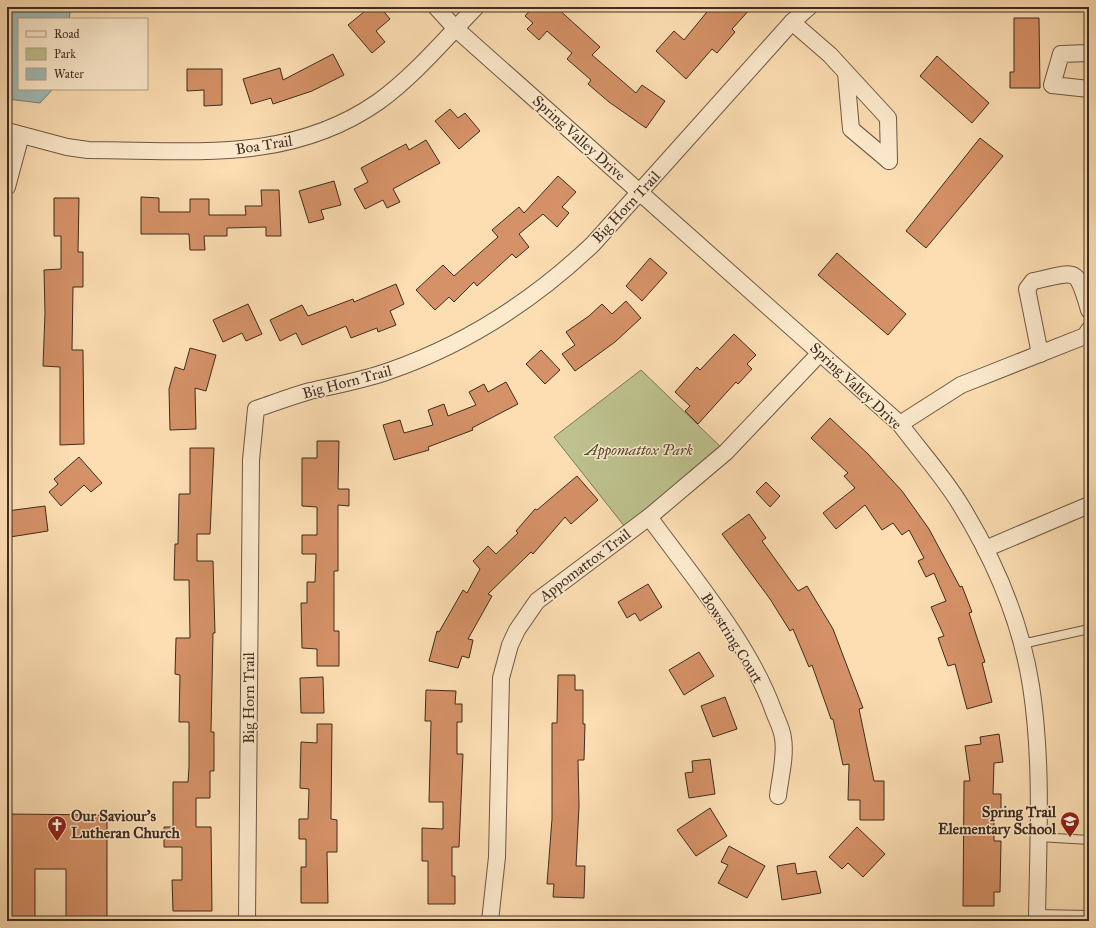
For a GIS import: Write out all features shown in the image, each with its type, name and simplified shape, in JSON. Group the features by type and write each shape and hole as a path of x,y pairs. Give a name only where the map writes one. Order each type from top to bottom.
{"street":[{"name":"Spring Valley Drive","path":"436,7 455,28 900,424 948,486 986,549 1005,592 1022,644 1031,685 1037,738 1037,918"},
{"name":"Boa Trail","path":"14,133 67,147 88,150 228,151 285,144 321,132 344,122 378,101 399,85 476,7"},
{"name":"Big Horn Trail","path":"248,921 251,460 256,409 309,392 363,380 390,371 449,347 489,325 527,300 574,262 640,192 792,22 810,7"},
{"path":"792,22 830,55 888,118 889,161 851,129 846,73"},
{"path":"1089,53 1061,54 1052,85 1089,89"},
{"path":"7,187 14,133"},
{"path":"1040,354 1027,289 1029,284 1033,281 1069,274 1076,275 1080,281 1089,310"},
{"path":"900,424 961,386 1085,336 1089,330"},
{"name":"Appomattox Trail","path":"490,921 497,857 501,678 510,646 517,630 537,601 573,572 649,518 726,452 820,353"},
{"path":"986,549 1089,505"},
{"name":"Bowstring Court","path":"649,518 733,634 757,674 770,702 783,738 784,751 778,796"}],"lane":[{"path":"1022,644 1089,629"},
{"path":"1038,837 1089,840"},
{"path":"1037,918 1089,915"}],"green space":[{"name":"Appomattox Park","path":"641,370 726,452 629,532 554,437"}],"water":[{"path":"7,7 71,7 69,18 18,18 18,90 52,90 40,103 7,99"}],"building":[{"path":"370,7 380,7 390,19 376,31 385,42 372,53 348,25"},
{"path":"533,7 556,7 600,47 592,55 636,93 642,85 665,101 646,128 609,102 588,84 591,80 567,59 572,53 547,31 539,40 527,29 533,23 525,16"},
{"path":"711,7 752,7 732,29 735,32 717,53 712,49 686,79 656,51 674,31 684,40"},
{"path":"1014,18 1039,18 1040,88 1010,88 1010,72 1014,72"},
{"path":"333,54 344,75 312,91 273,104 271,98 251,104 243,79 280,68 283,80"},
{"path":"937,56 989,103 972,123 920,76"},
{"path":"187,69 222,69 222,105 204,106 204,90 187,91"},
{"path":"450,109 458,118 465,113 480,131 459,149 435,121"},
{"path":"980,138 1003,156 926,248 906,231"},
{"path":"426,140 440,163 393,189 400,202 387,208 383,200 365,209 354,189 368,182 361,168 406,144 409,150"},
{"path":"558,176 576,192 562,207 569,213 557,227 543,214 519,234 529,247 516,258 512,254 477,286 474,282 454,302 449,297 435,310 416,290 443,265 454,276 498,237 492,230 519,207 524,213"},
{"path":"334,181 341,205 321,210 324,219 309,223 299,191"},
{"path":"261,190 279,190 281,236 266,236 266,227 227,228 227,236 204,236 205,250 190,250 189,234 141,234 141,197 159,198 159,212 190,212 190,199 209,199 209,215 246,215 245,206 262,206"},
{"path":"54,198 79,198 78,252 83,252 83,287 73,287 72,350 83,350 84,444 60,445 60,367 43,366 45,313 44,270 61,269 61,236 54,236"},
{"path":"837,253 906,314 888,335 818,275"},
{"path":"650,258 667,273 642,301 626,286"},
{"path":"396,284 404,304 390,311 396,325 378,332 377,328 351,338 346,326 302,345 296,333 280,341 270,320 302,305 308,316 353,299 354,302"},
{"path":"626,301 641,318 615,342 575,371 562,354 575,345 566,332 589,316 602,304 612,314"},
{"path":"248,304 262,334 246,341 242,333 223,342 213,320"},
{"path":"734,334 756,355 747,364 752,369 738,384 736,382 698,424 685,411 690,406 675,392 697,367 700,370"},
{"path":"190,348 216,355 206,391 195,388 196,429 170,430 169,389 175,367 184,370"},
{"path":"541,350 560,370 545,384 526,364"},
{"path":"506,382 518,404 472,428 473,430 428,447 429,450 394,460 383,425 400,420 404,433 433,425 428,410 444,404 448,416 476,405 469,392 484,384 488,392"},
{"path":"830,418 868,454 902,491 929,529 960,587 962,586 972,612 969,613 985,662 982,663 992,702 967,709 955,664 948,666 938,638 944,636 931,607 946,601 934,573 926,577 918,561 924,558 909,530 902,535 893,523 882,530 865,505 836,529 823,513 855,488 844,476 848,473 811,438"},
{"path":"317,441 339,441 338,489 349,489 349,506 338,505 338,571 334,571 334,631 339,631 339,666 317,666 317,649 302,648 301,603 307,603 307,582 315,582 316,554 302,554 302,535 317,535 317,507 302,506 302,458 317,458"},
{"path":"190,448 214,448 210,534 197,534 197,561 213,561 215,633 213,633 211,732 214,732 214,771 210,771 210,798 196,798 196,827 211,827 212,911 173,911 172,880 182,880 182,847 164,847 164,827 173,827 173,782 188,782 189,767 189,722 179,722 180,675 175,674 176,638 190,638 189,580 174,580 175,544 178,544 179,494 190,494"},
{"path":"79,457 102,483 91,492 84,485 61,506 49,492 58,484 54,479"},
{"path":"577,476 598,500 571,524 565,517 533,554 531,552 488,594 492,596 468,639 473,640 469,658 462,656 458,668 429,661 437,631 439,632 463,590 467,593 480,569 473,561 488,546 496,554 518,533 516,531 535,509 537,510"},
{"path":"766,482 780,496 770,507 756,492"},
{"path":"45,506 48,531 10,537 7,511"},
{"path":"749,514 766,538 762,541 798,591 807,586 833,629 863,708 859,709 874,781 884,781 884,820 860,820 860,800 848,800 849,764 843,765 833,719 831,719 812,665 809,667 793,629 790,631 770,599 722,534"},
{"path":"648,584 662,607 640,621 635,613 627,618 618,602"},
{"path":"699,652 714,676 684,695 669,670"},
{"path":"558,675 575,675 575,690 583,690 583,724 585,724 584,760 578,760 579,806 576,866 585,866 584,898 553,897 554,884 547,884 552,819 552,723 557,723"},
{"path":"323,677 324,713 301,713 300,678"},
{"path":"426,690 456,691 455,704 462,704 462,722 457,722 457,754 463,754 459,847 452,847 452,876 455,876 455,904 428,904 428,861 422,861 422,828 443,829 443,802 429,802 431,721 425,721"},
{"path":"725,697 737,729 713,737 701,706"},
{"path":"317,724 332,724 331,819 337,820 337,852 327,852 328,903 301,903 301,867 306,867 306,839 299,839 299,819 308,819 309,789 300,788 301,742 317,743"},
{"path":"999,734 1003,762 994,763 993,794 1001,794 1001,813 994,813 994,841 1001,841 1000,892 994,892 994,906 963,906 964,781 970,781 965,746 981,744 980,737"},
{"path":"710,759 715,794 689,798 685,773 693,772 692,761"},
{"path":"710,808 727,836 696,856 677,830"},
{"name":"Our Saviour's Lutheran Church","path":"7,814 107,815 107,921 66,921 66,869 35,869 35,921 7,921"},
{"path":"857,827 885,854 863,877 848,863 842,869 829,857"},
{"path":"729,846 765,866 747,898 718,883 728,865 721,862"},
{"path":"795,863 797,874 816,871 821,893 782,900 777,866"}],"place":[{"name":"Spring Trail Elementary School","path":"1070,838"},
{"name":"Our Saviour's Lutheran Church","path":"57,842"}]}
